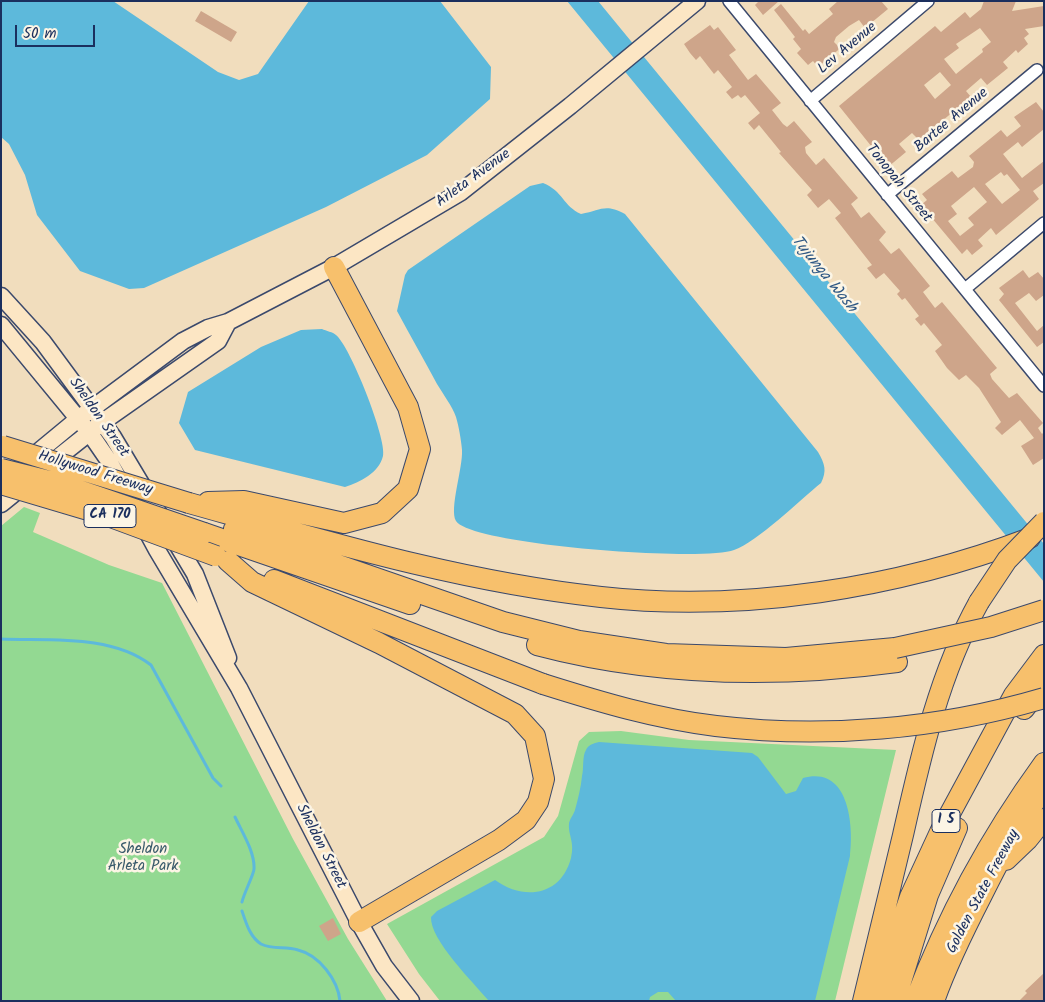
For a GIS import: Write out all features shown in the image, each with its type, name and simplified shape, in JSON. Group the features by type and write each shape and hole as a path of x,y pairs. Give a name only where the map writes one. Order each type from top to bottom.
{"highway":[{"path":"191,509 244,501 344,523 382,513 408,489 420,450 408,408 334,267"},
{"name":"Hollywood Freeway","path":"2,451 191,509"},
{"path":"1,468 61,484 500,634 576,655 664,668 786,673 994,640 1044,624"},
{"name":"CA 170","path":"1,483 99,513 222,559"},
{"path":"191,509 457,574 530,588 621,599 666,601 727,600 802,594 877,582 968,560 1005,548 1043,530"},
{"path":"191,509 503,622 579,641 666,654 786,658 896,655 1044,610"},
{"path":"863,1001 941,686 959,640 979,602 1007,560 1043,530"},
{"path":"222,559 543,684 602,702 663,717 717,726 812,731 864,730 956,720 1044,698"},
{"path":"222,559 252,582 379,643 515,714 535,736 544,779 538,802 526,820 499,840 359,922"},
{"name":"I 5","path":"878,1001 888,961 910,898 940,832 1014,695 1044,655"},
{"path":"895,1001 928,895 951,839 1013,722 1044,683"},
{"path":"915,1001 930,960 985,853 1018,799 1044,763"},
{"name":"Golden State Freeway","path":"934,1001 948,963 995,869 1016,831 1044,789"},
{"path":"995,869 1028,839 1044,818"}],"main road":[{"name":"Arleta Avenue","path":"1,483 78,419 183,341 208,328 228,322 334,267 461,192 697,1"},
{"name":"Sheldon Street","path":"1,296 43,342 104,421 195,574 239,688"},
{"path":"1,504 89,432 218,341 228,322"},
{"name":"Sheldon Street","path":"1,325 89,432 109,461 157,550 239,688 359,922 384,966 411,1001"}],"street":[{"name":"Tonopah Street","path":"729,1 1043,384"},
{"name":"Lev Avenue","path":"810,101 928,1"},
{"name":"Bartee Avenue","path":"887,195 1037,70"},
{"path":"965,289 1044,224"}],"green space":[{"name":"Sheldon Arleta Park","path":"24,507 40,513 33,532 109,565 162,583 293,839 348,939 387,1001 1,1001 1,526"},
{"path":"621,731 689,740 896,750 835,1001 440,1001 419,974 387,924 544,837 558,816 579,741 589,732"}],"water":[{"path":"1,1 113,1 218,72 239,80 258,74 309,1 440,1 491,67 490,99 427,155 326,207 144,288 129,289 80,271 37,215 25,175 9,144 1,137"},
{"name":"Tujunga Wash","path":"567,1 598,1 1044,544 1044,582"},
{"path":"543,183 555,190 570,207 581,214 607,208 625,214 818,452 825,471 821,483 766,530 743,546 734,550 713,553 679,554 589,549 501,537 471,530 456,521 454,507 462,458 459,429 452,409 397,311 405,275 408,270 530,186"},
{"path":"322,329 335,334 342,343 350,356 374,413 383,446 383,456 373,472 345,487 195,450 179,423 188,392 261,347 301,330"},
{"path":"599,742 752,753 758,757 786,794 796,791 803,778 818,776 830,780 839,789 849,814 851,829 850,856 815,1001 676,1001 668,992 658,992 650,997 649,1001 489,1001 454,961 437,937 433,926 431,917 437,911 495,880 506,887 518,891 540,891 550,887 566,871 572,852 569,822 575,810 579,793 584,756 588,747"}],"building":[{"path":"759,1 779,1 763,15 755,5"},
{"path":"838,1 881,1 888,9 865,28 859,20 849,26 836,37 834,42 840,48 837,51 818,67 813,61 808,65 797,53 801,49 793,39 795,37 774,10 781,4 803,31 805,29 809,34 833,14 829,9"},
{"path":"984,1 1016,1 1012,11 1044,6 1044,26 1025,29 1029,34 1024,38 1028,44 1018,53 1016,50 1003,62 1008,68 987,85 981,78 966,91 971,97 919,140 912,133 899,144 906,152 888,167 839,106 935,26 941,32 965,12 970,18 981,9","holes":["980,28 991,42 982,49 983,52 956,74 944,59 959,48 956,44","940,72 951,85 935,99 924,85"]},
{"path":"201,11 237,32 231,42 195,21"},
{"path":"710,25 714,30 718,27 736,50 729,55 748,80 756,74 781,103 772,110 783,124 787,127 794,121 812,142 805,147 806,153 816,165 824,158 858,198 851,204 861,218 869,212 886,232 879,240 891,254 899,248 930,286 923,292 935,308 942,302 997,368 990,374 992,379 1009,398 1017,393 1043,423 1038,428 1042,434 1044,432 1044,458 1033,465 1021,446 1034,438 1020,420 1002,435 995,428 1001,422 979,388 966,375 959,380 947,368 935,351 942,345 924,323 921,326 915,319 919,316 905,298 902,300 897,294 900,291 884,273 876,279 867,268 872,265 835,218 841,213 829,199 818,208 807,195 812,190 779,153 781,152 759,125 754,130 748,123 760,113 745,95 741,98 738,95 732,99 726,92 732,87 718,70 714,74 700,56 696,60 690,53 684,44"},
{"path":"1036,102 1044,112 1044,129 1022,147 1018,142 1003,154 1022,178 1044,161 1044,183 1033,191 1039,199 996,235 991,228 978,240 983,246 972,255 967,249 962,254 921,205 927,200 922,194 952,171 958,178 973,167 974,162 969,156 1001,130 1007,137 1021,126 1014,117","holes":["1001,172 1004,176 1007,174 1020,190 1002,204 985,184","974,187 987,202 968,218 974,225 960,236 948,221 957,214 951,206"]},
{"path":"1023,270 1029,278 1038,272 1044,279 1044,295 1036,301 1029,293 1015,303 1037,331 1044,325 1044,342 1037,347 999,300 1004,294 999,288"},
{"path":"333,918 341,934 328,941 319,926"},
{"path":"1044,973 1044,1001 1019,1001 1027,993 1025,991"}],"waterway":[{"path":"1,639 79,641 99,644 135,655 151,665 213,778 221,786"},
{"path":"235,817 248,842 254,862 254,871 242,902"},
{"path":"242,911 251,934 261,944 270,947 298,950 313,957 320,963 336,985 340,1001"}]}
